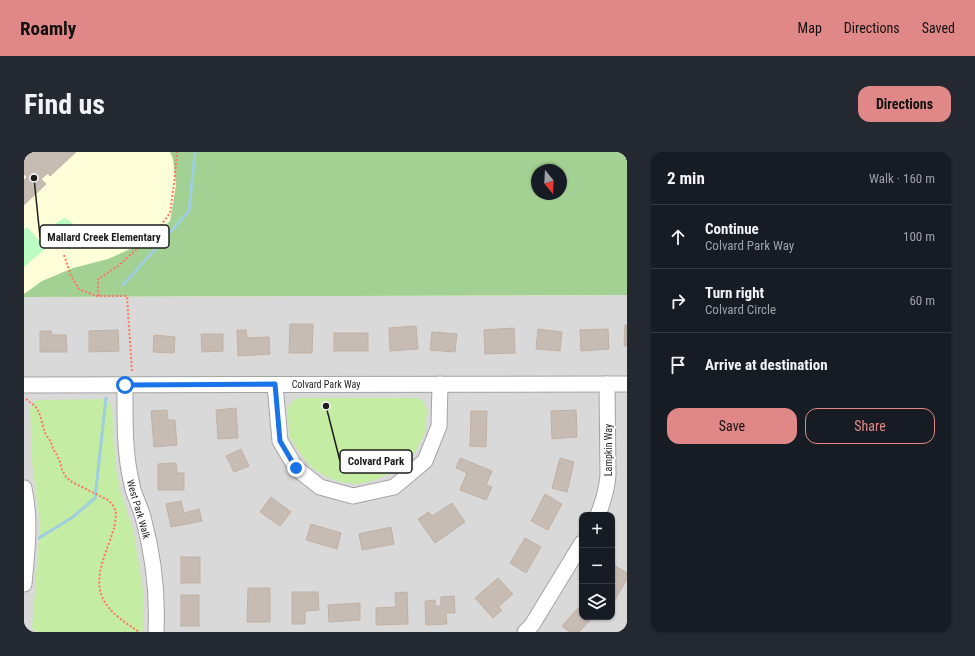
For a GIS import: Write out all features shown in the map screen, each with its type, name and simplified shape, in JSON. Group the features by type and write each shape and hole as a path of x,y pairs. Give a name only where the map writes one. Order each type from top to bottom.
{"street":[{"name":"Colvard Park Way","path":"25,392 128,380 275,384 627,384"},
{"name":"West Park Walk","path":"128,380 126,443 128,462 132,486 143,517 150,546 156,586 156,632"},
{"path":"275,384 280,441 296,468 320,487 353,496 394,487 425,461 439,426 440,384"},
{"name":"Lampkin Way","path":"599,512 608,484 607,384"},
{"path":"24,488 28,514 28,539 24,584"},
{"path":"525,632 532,625 579,548"}],"path":[{"path":"99,296 98,279 118,266 156,232 170,213 177,152"},
{"path":"64,255 72,276 79,288 96,296 127,296 128,380"},
{"path":"25,392 39,412 44,432 51,442 66,477 72,482 101,496 113,505 115,509 115,525 100,569 100,589 102,598 108,607 138,632"}],"shaded area":[{"path":"24,152 627,152 627,295 24,297"},
{"path":"627,295 627,632 24,632 24,297"}],"green space":[{"path":"170,152 627,152 627,295 24,297 24,294 42,281 73,268 108,259 150,240 170,221 176,185 173,159"},
{"path":"64,218 72,223 76,232 66,240 57,238 53,232 55,224"},
{"path":"27,227 46,248 24,267 24,230"},
{"path":"298,398 417,398 423,401 427,409 425,433 416,451 401,468 373,481 357,484 340,482 325,476 311,467 290,437 287,410 291,402"},
{"path":"105,399 112,405 116,470 120,489 134,533 143,590 144,626 142,632 37,632 32,628 40,526 32,461 30,407 36,400"}],"building":[{"path":"24,152 76,152 50,176 48,173 41,179 46,184 24,205 24,180 27,177 24,174"},
{"path":"290,324 313,324 312,353 289,353"},
{"path":"625,325 627,325 627,346 624,346"},
{"path":"416,326 418,349 390,351 389,328"},
{"path":"514,328 515,353 485,354 484,330"},
{"path":"538,329 562,332 560,351 536,349"},
{"path":"608,329 609,349 581,351 580,330"},
{"path":"118,330 119,351 89,352 89,331"},
{"path":"237,330 246,330 247,338 269,337 270,354 238,356"},
{"path":"40,331 51,331 52,335 66,335 67,352 40,352"},
{"path":"432,332 457,334 455,352 430,350"},
{"path":"334,333 368,333 368,351 334,351"},
{"path":"201,334 223,334 223,351 202,352"},
{"path":"154,335 175,337 174,353 153,352"},
{"path":"236,408 238,438 218,439 216,410"},
{"path":"167,410 168,420 175,420 177,445 154,447 151,411"},
{"path":"576,410 577,437 552,439 551,411"},
{"path":"471,411 487,411 486,447 470,446"},
{"path":"241,449 249,466 234,472 226,456"},
{"path":"460,458 492,471 486,485 492,487 486,500 460,490 467,473 456,468"},
{"path":"560,458 574,462 567,492 552,488"},
{"path":"176,463 177,473 184,473 184,490 158,490 158,464"},
{"path":"545,494 562,504 548,530 531,521"},
{"path":"271,497 291,512 280,526 260,512"},
{"path":"181,501 184,513 199,509 202,521 171,527 166,504"},
{"path":"452,503 465,522 435,543 418,519 429,512 432,516"},
{"path":"311,524 341,533 337,549 306,540"},
{"path":"391,527 394,544 362,550 359,534"},
{"path":"525,538 541,547 526,573 510,563"},
{"path":"181,557 200,557 200,583 181,583"},
{"path":"615,566 627,573 627,579 615,600"},
{"path":"498,578 513,594 498,607 502,610 493,618 475,598"},
{"path":"248,588 270,588 270,622 247,622"},
{"path":"292,592 318,592 319,610 305,611 305,624 292,624"},
{"path":"407,592 408,624 376,625 376,608 396,607 395,593"},
{"path":"181,595 199,595 199,626 181,626"},
{"path":"454,596 455,613 446,613 447,624 426,625 425,601 435,600 435,606 441,606 441,597"},
{"path":"360,603 360,620 329,622 328,605"},
{"path":"579,607 579,620 590,620 579,632 569,632 562,626"}],"waterway":[{"path":"123,285 189,211 195,152"},
{"path":"39,538 73,517 95,498 106,398"}],"place":[{"name":"Mallard Creek Elementary","path":"34,178"},
{"name":"Colvard Park","path":"326,406"}],"route":[{"path":"125,385 275,384 280,441 296,468"}]}
